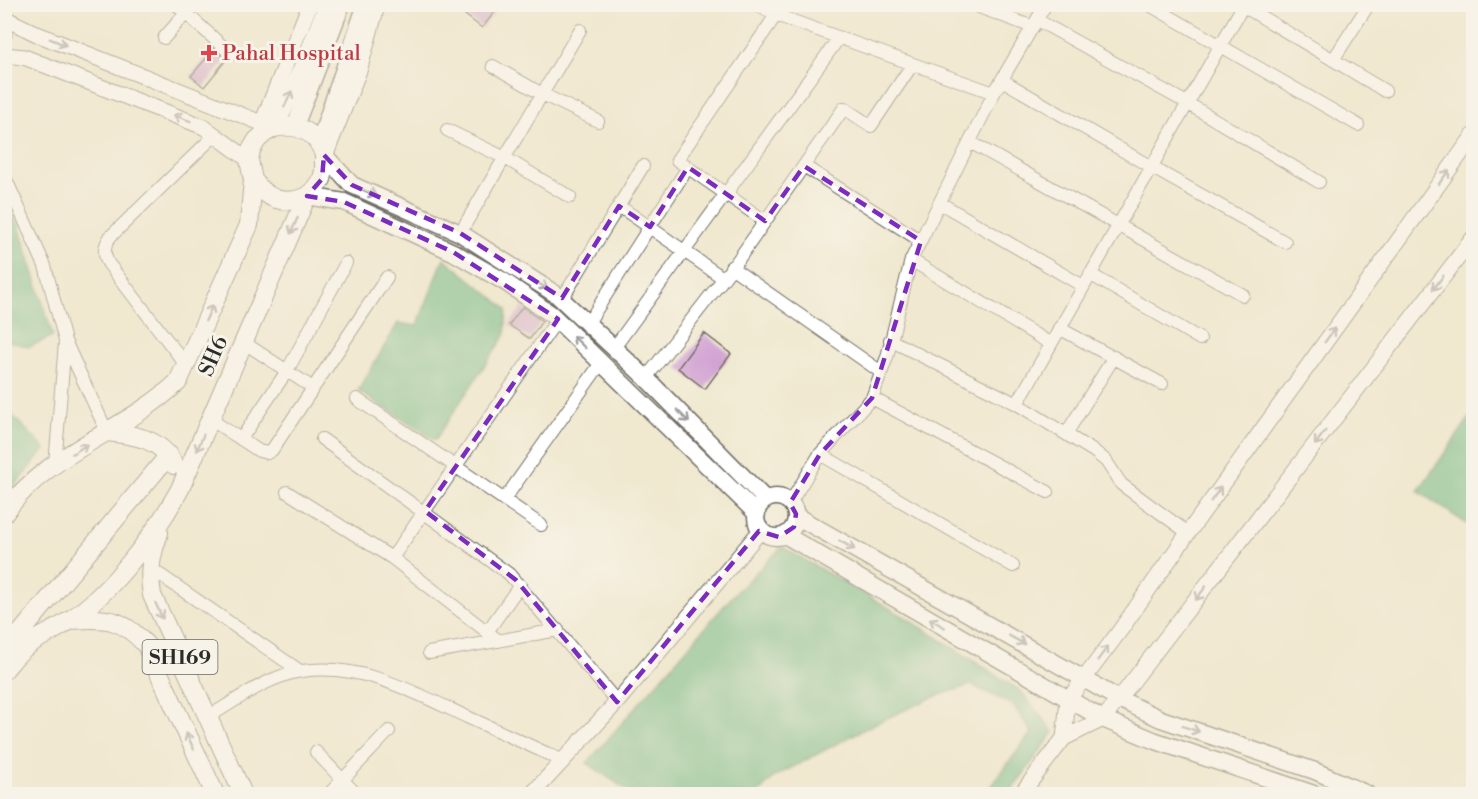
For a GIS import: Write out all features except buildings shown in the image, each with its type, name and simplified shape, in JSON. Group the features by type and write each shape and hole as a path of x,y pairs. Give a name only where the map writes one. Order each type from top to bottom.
{"main road":[{"path":"4,514 16,496 44,471 161,398 178,382 249,225 253,180 249,160 257,140 265,133 305,63 328,4"},
{"path":"295,126 342,4"},
{"path":"322,149 366,4"},
{"name":"SH6","path":"4,670 13,647 72,620 105,590 166,514 180,489 308,196 322,179 324,171 322,149 358,69 376,4"},
{"path":"268,125 295,126 305,130 352,185 460,233 562,299 646,378 766,500"},
{"path":"253,180 268,196 279,200 289,201 308,196 344,202 453,252 505,282 557,320 772,537 785,535 794,527 793,510"},
{"path":"107,432 137,435 156,444 169,455 180,489"},
{"path":"13,647 169,455"},
{"path":"759,522 761,504 766,500 779,498 793,510 1119,699 1161,719 1315,771 1367,795"},
{"name":"SH169","path":"166,514 151,554 149,578 152,595 243,795"},
{"path":"785,535 1102,719 1152,740 1314,795"},
{"name":"SH169","path":"72,620 96,618 118,622 133,631 146,645 215,795"}],"street":[{"path":"176,4 190,9 231,54"},
{"path":"4,18 37,34 268,125 310,4"},
{"path":"754,4 776,15 994,93"},
{"path":"971,4 1036,24 1187,103 1319,182"},
{"path":"793,510 820,454 872,398 911,260 994,93 1046,4"},
{"path":"1148,4 1358,125"},
{"path":"1333,60 1369,4"},
{"path":"1017,404 1242,5 1385,91"},
{"path":"164,38 190,9"},
{"path":"765,221 677,160 776,15"},
{"path":"4,24 4,35"},
{"path":"460,233 580,30"},
{"path":"614,348 839,38"},
{"path":"4,55 24,57 204,127 249,160"},
{"path":"646,378 765,221 844,108 872,126 912,65"},
{"path":"493,66 542,94 598,121"},
{"path":"1002,80 1285,242"},
{"path":"447,130 505,158 570,197"},
{"path":"186,365 108,263 104,253 105,244 215,135"},
{"path":"1064,738 1068,700 1119,632 1473,135"},
{"path":"970,142 1243,295"},
{"path":"562,299 643,166"},
{"path":"804,166 921,241"},
{"path":"588,323 688,167"},
{"path":"4,175 45,266 65,341 107,432"},
{"path":"940,203 1083,286"},
{"path":"619,206 723,278"},
{"path":"1021,795 1064,738 1102,719 1119,699 1473,237"},
{"path":"911,260 1050,344"},
{"path":"241,440 287,371 346,263"},
{"path":"731,267 881,372"},
{"path":"1090,274 1200,339"},
{"path":"210,420 263,453 272,450 387,277"},
{"path":"392,558 557,320"},
{"path":"1059,328 1162,384"},
{"path":"890,340 1017,404 1095,452 1106,461 1121,484 1188,533"},
{"path":"54,465 65,341"},
{"path":"243,342 313,388"},
{"path":"1066,434 1114,357"},
{"path":"504,500 601,363"},
{"path":"872,398 1048,492"},
{"path":"357,399 541,525"},
{"path":"322,439 509,573 617,702"},
{"path":"820,454 1013,566"},
{"path":"287,492 392,558 499,641"},
{"path":"532,795 617,702 759,522"},
{"path":"150,568 300,671"},
{"path":"487,632 520,585"},
{"path":"429,653 558,630"},
{"path":"208,717 278,677 300,671 355,672 384,680 563,761"},
{"path":"329,795 389,731"},
{"path":"316,752 356,795"}],"highlighted area":[{"path":"324,155 352,185 460,233 562,298 619,206 650,227 688,167 765,221 804,166 921,241 872,398 820,454 790,503 796,514 794,527 779,537 759,531 617,702 516,580 425,511 558,319 453,252 344,202 307,196 322,179"}],"green space":[{"path":"4,193 19,226 53,336 29,347 5,340"},
{"path":"444,258 507,309 505,335 435,440 358,391 398,323 417,326"},
{"path":"7,410 45,449 5,498 4,413"},
{"path":"1473,413 1473,528 1418,491"},
{"path":"782,547 905,617 1021,691 1054,732 1009,794 993,794 987,791 1032,732 1013,705 971,685 931,698 872,725 774,777 757,794 633,794 587,763 737,591"}],"place":[{"name":"Pahal Hospital","path":"209,53"}]}
